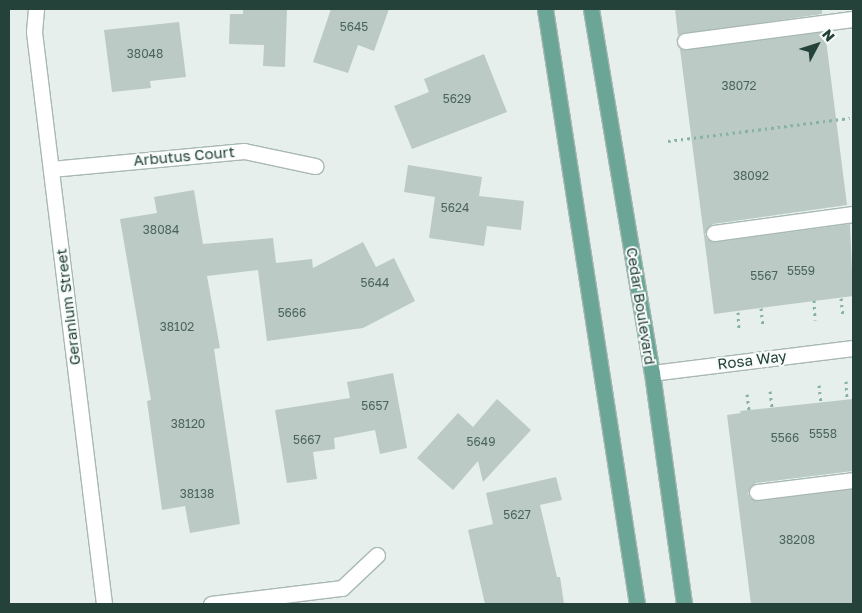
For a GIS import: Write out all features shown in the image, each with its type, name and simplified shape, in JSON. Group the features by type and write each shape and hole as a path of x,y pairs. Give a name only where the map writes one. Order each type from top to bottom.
{"main road":[{"path":"545,9 636,604"},
{"name":"Cedar Boulevard","path":"591,9 652,373 684,604"}],"street":[{"name":"Geranium Street","path":"36,9 34,32 104,604"},
{"path":"685,41 853,19"},
{"name":"Arbutus Court","path":"51,169 244,151 315,166"},
{"path":"714,233 853,214"},
{"name":"Rosa Way","path":"652,373 853,348"},
{"path":"757,492 853,480"},
{"path":"211,604 342,588 377,555"}],"path":[{"path":"668,142 850,118"},
{"path":"841,298 843,317"},
{"path":"814,300 815,320"},
{"path":"761,308 763,326"},
{"path":"738,312 740,329"},
{"path":"846,381 848,398"},
{"path":"819,385 821,403"},
{"path":"770,391 772,407"},
{"path":"747,394 749,410"}],"building":[{"path":"243,9 287,9 285,67 263,66 264,45 229,44 230,14 243,14"},
{"path":"331,9 389,9 374,51 358,45 348,73 313,62"},
{"path":"675,9 822,9 822,14 678,35"},
{"path":"179,22 186,77 150,81 151,88 112,92 104,30"},
{"path":"825,32 847,205 713,224 705,234 707,239 715,242 850,224 853,296 714,314 680,49"},
{"path":"484,54 507,112 412,149 394,106 429,92 424,79"},
{"path":"408,165 482,177 479,196 524,201 521,230 487,226 484,246 429,238 435,197 404,192"},
{"path":"194,190 203,244 273,238 276,263 312,259 313,268 363,242 376,267 394,258 415,301 363,328 267,341 258,270 207,276 220,348 214,349 240,524 190,533 185,506 162,510 147,401 151,400 120,219 157,213 154,197"},
{"path":"393,373 407,448 380,454 375,430 334,438 335,449 313,452 317,479 287,483 275,410 350,398 347,382"},
{"path":"497,399 531,430 483,482 478,461 453,490 417,458 458,413 473,427"},
{"path":"853,399 853,471 756,483 748,493 750,498 758,501 853,489 853,604 751,604 727,415 741,413 740,411"},
{"path":"556,477 562,500 540,505 557,577 560,577 564,604 485,604 468,530 493,524 486,493"}]}
